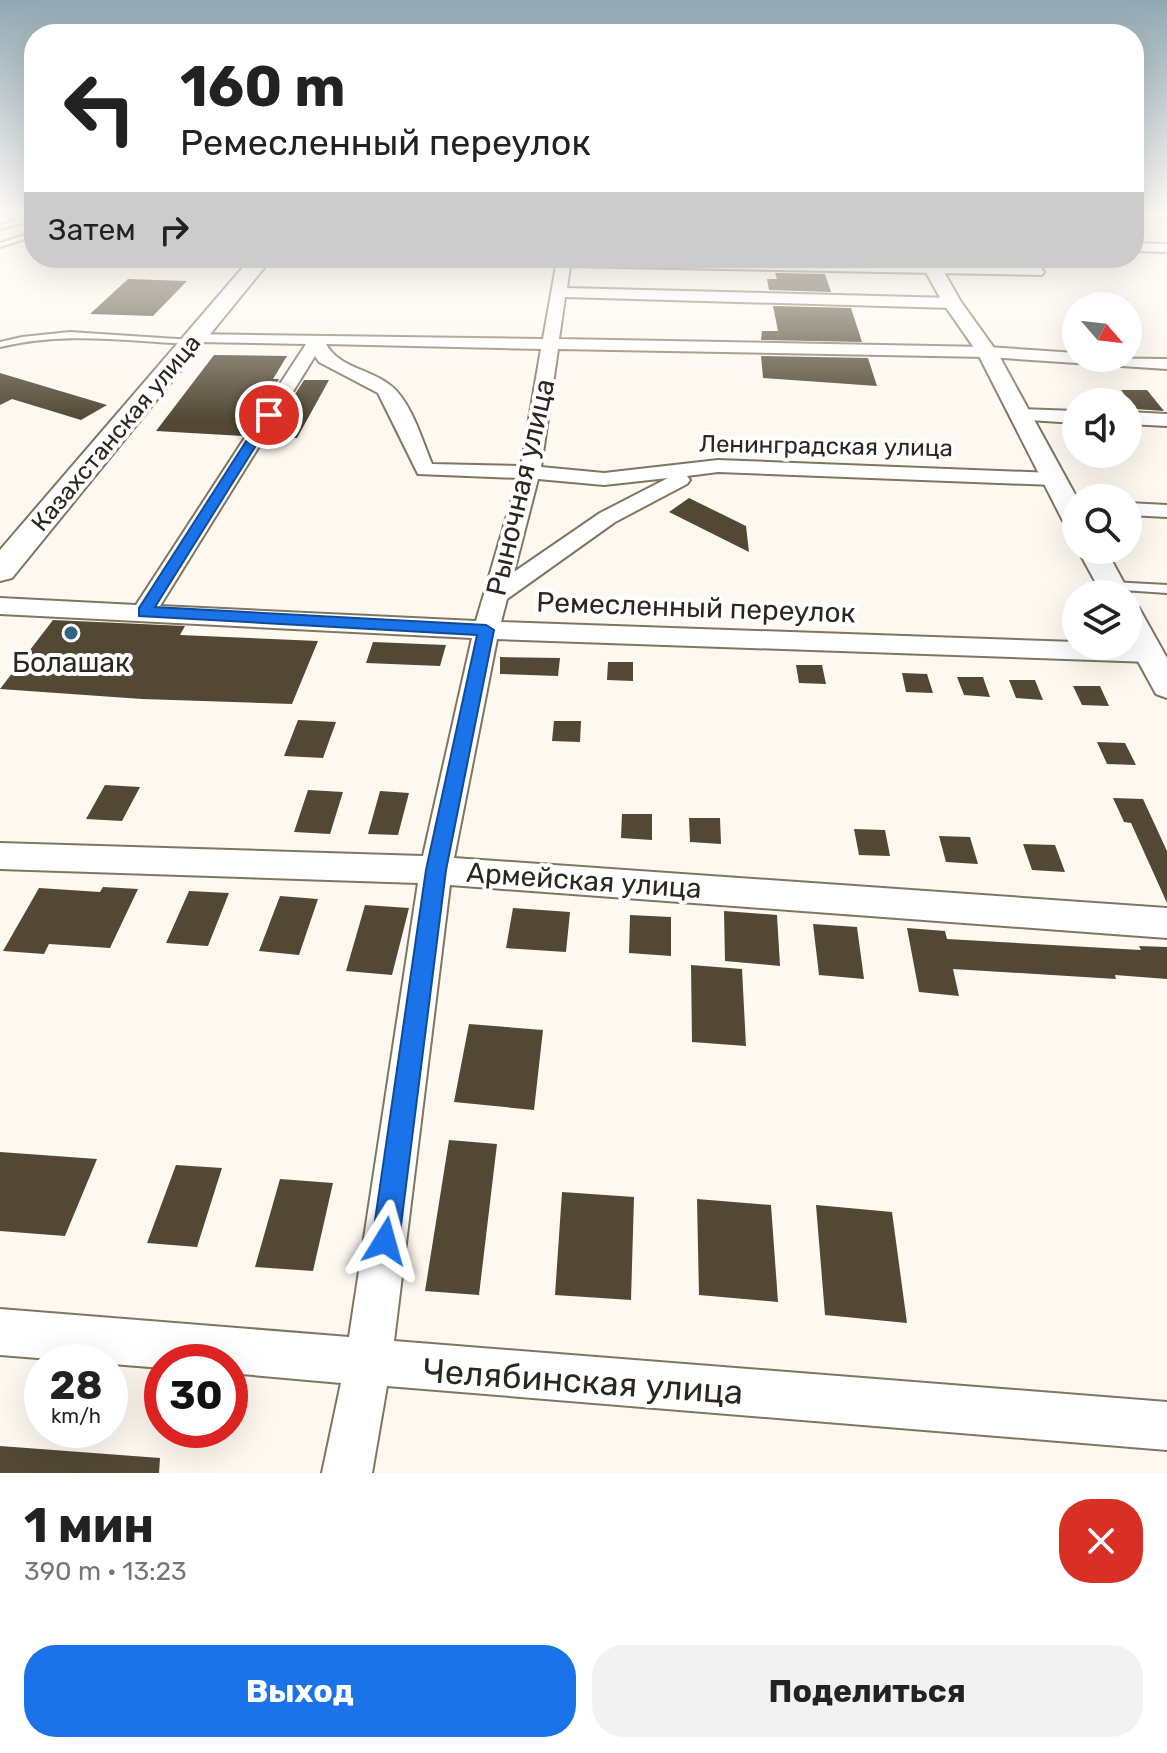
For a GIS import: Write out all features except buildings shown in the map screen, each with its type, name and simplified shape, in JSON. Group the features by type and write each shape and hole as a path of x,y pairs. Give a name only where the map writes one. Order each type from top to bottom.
{"main road":[{"name":"Казахстанская улица","path":"0,571 241,283"}],"street":[{"name":"Рыночная улица","path":"347,1473 368,1364 436,870 486,630 530,472 560,283"},
{"path":"713,283 952,303"},
{"path":"941,283 987,352 1062,493"},
{"path":"194,340 987,352 1167,364"},
{"path":"144,612 316,341"},
{"name":"Ленинградская улица","path":"316,341 325,358 385,389 397,407 425,470 530,472 604,479 718,466 1053,479"},
{"path":"1020,415 1062,416"},
{"path":"1142,419 1167,420"},
{"path":"495,596 649,492 718,466"},
{"path":"1142,510 1167,511"},
{"name":"Ремесленный переулок","path":"0,606 486,630 1150,653"},
{"path":"1142,639 1167,686"},
{"name":"Армейская улица","path":"0,856 436,870 1167,923"},
{"name":"Челябинская улица","path":"0,1332 1167,1426"}],"lane":[{"path":"0,337 66,334 194,340"},
{"path":"0,345 30,336"},
{"path":"1142,589 1167,589"}],"place":[{"name":"Болашак","path":"71,633"}],"route":[{"path":"269,415 144,612 486,630 436,870 385,1241"}]}
